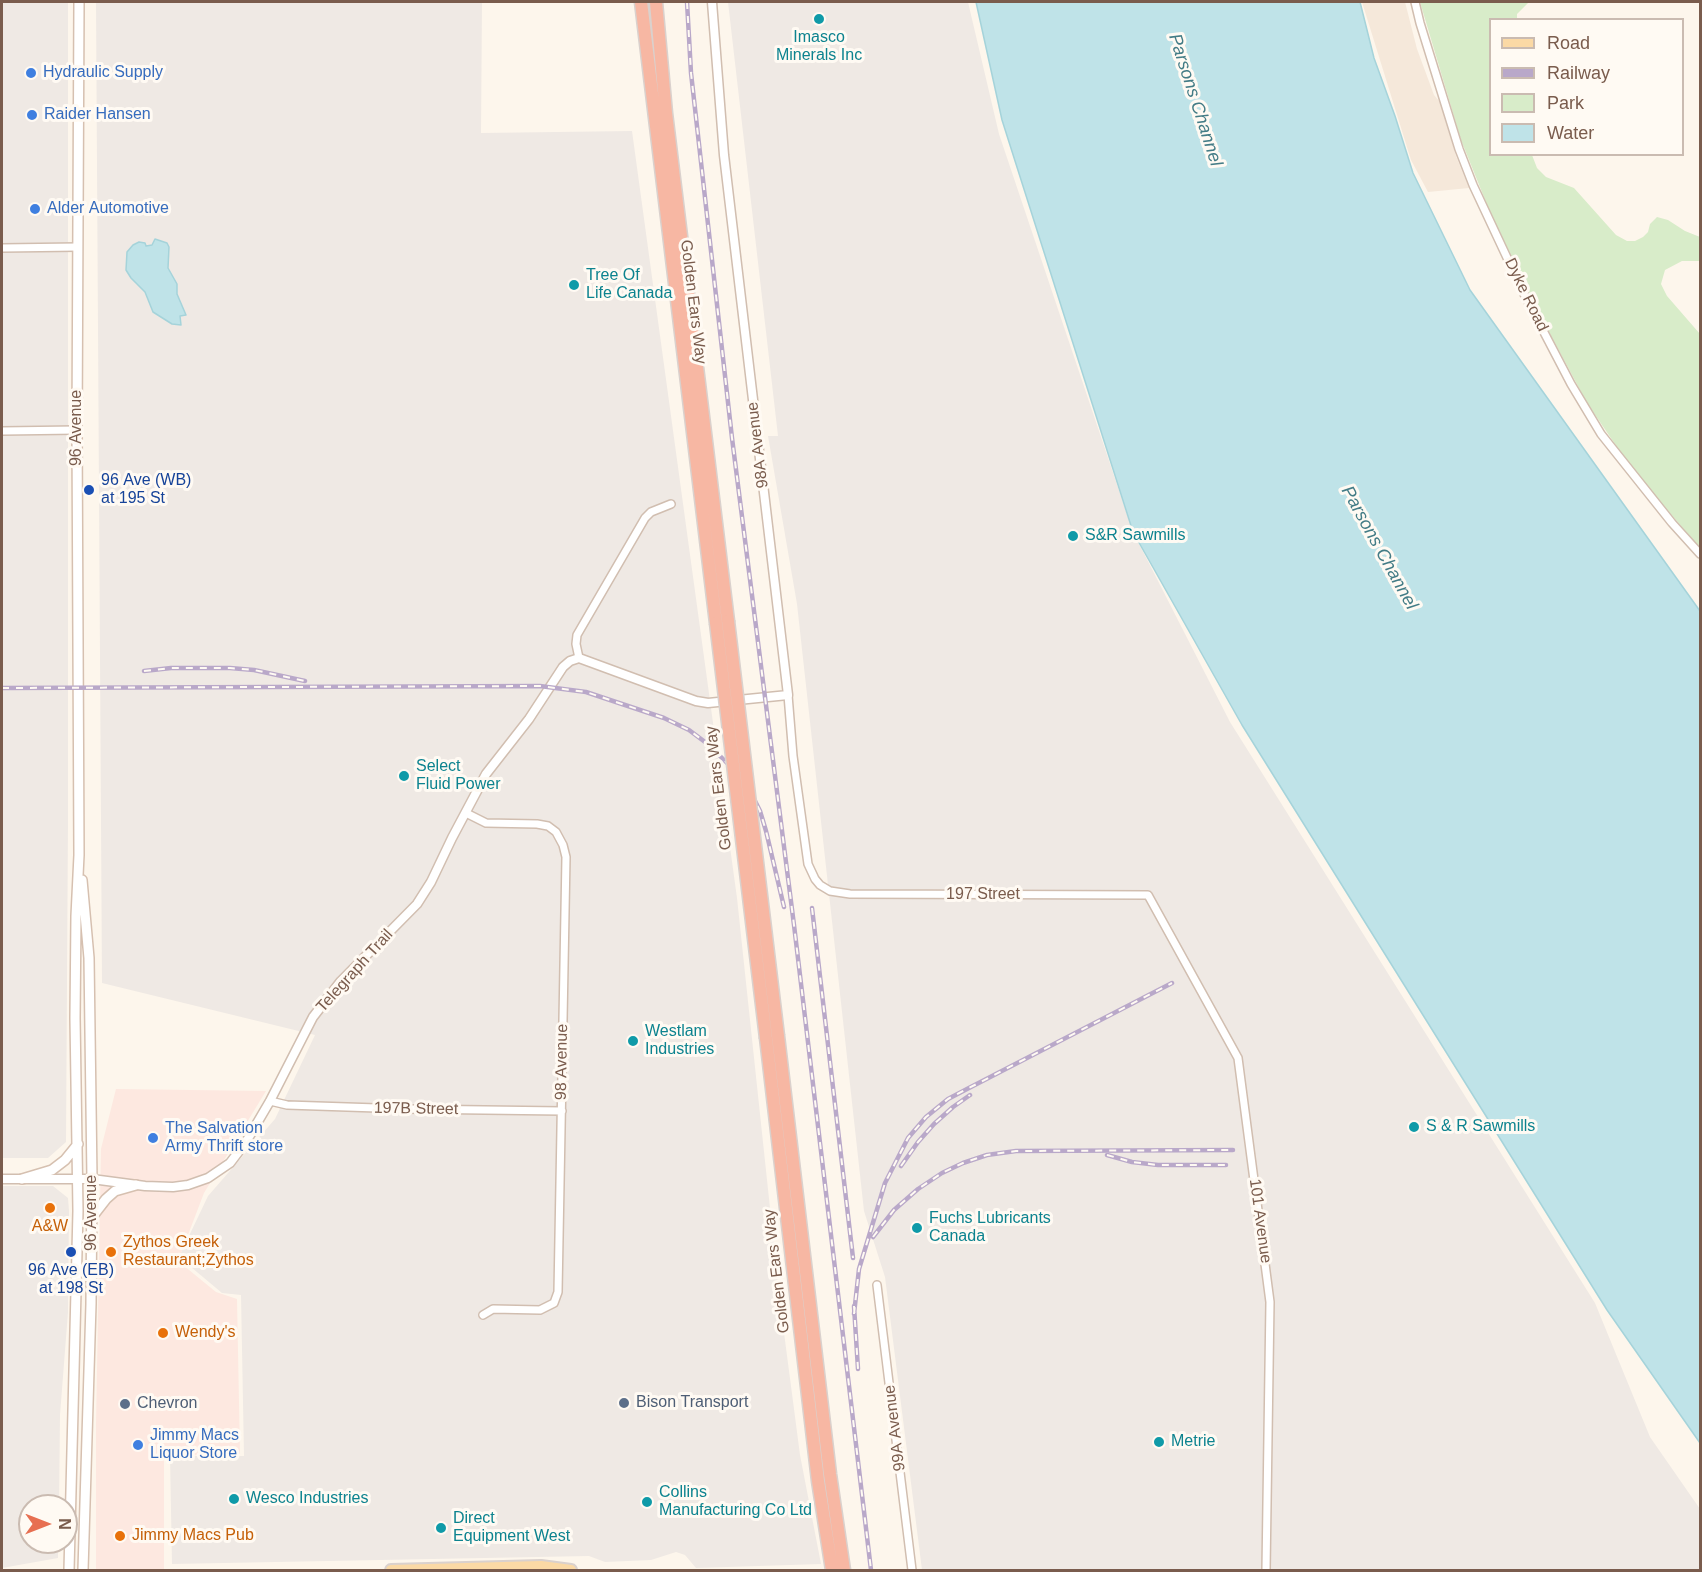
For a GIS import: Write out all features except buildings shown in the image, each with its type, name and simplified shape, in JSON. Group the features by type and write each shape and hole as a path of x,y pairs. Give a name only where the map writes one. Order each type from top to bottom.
{"highway":[{"name":"Golden Ears Way","path":"641,2 722,622 829,1517 832,1570"},
{"name":"Golden Ears Way","path":"656,2 722,622"},
{"name":"Golden Ears Way","path":"829,1517 844,1570"}],"main road":[{"name":"96 Avenue","path":"69,1570 78,1179 76,982 79,855 77,430 79,2"},
{"name":"96 Avenue","path":"79,855 89,958 92,1179 83,1570"},
{"path":"22,1179 52,1170 65,1160 78,1144"},
{"path":"92,1217 115,1191 136,1185"},
{"path":"391,1570 542,1566 571,1570"}],"street":[{"name":"98A Avenue","path":"712,2 723,155 788,695 793,756 808,864 820,885"},
{"name":"Dyke Road","path":"1415,2 1459,149 1473,185 1524,294 1571,384 1601,434 1650,497 1701,554"},
{"path":"2,248 78,247"},
{"path":"2,432 77,430"},
{"path":"671,504 651,512 645,518 577,635 579,658 696,701 708,703 788,695"},
{"name":"Telegraph Trail","path":"2,1179 92,1179 158,1187 188,1185 217,1172 239,1152 270,1101 314,1017 341,981 417,904 431,882 486,774 529,719 563,667 579,658"},
{"name":"98 Avenue","path":"466,813 486,823 548,826 556,832 566,857 558,1292 554,1303 540,1310 493,1310 483,1316"},
{"name":"197 Street","path":"820,885 830,891 850,894 1148,895"},
{"name":"101 Avenue","path":"1148,895 1238,1058 1270,1302 1266,1570"},
{"name":"197B Street","path":"270,1101 287,1105 311,1106 561,1111"},
{"name":"99A Avenue","path":"877,1285 912,1570"}],"shaded area":[{"path":"2,2 68,2 66,1142 48,1158 2,1158"},
{"path":"96,2 482,2 481,133 632,131 737,898 780,1302 800,1455 821,1564 696,1568 685,1555 676,1552 651,1560 605,1562 589,1556 172,1564 170,1456 244,1456 241,1295 222,1293 179,1257 208,1196 275,1119 315,1035 102,983"},
{"path":"728,2 968,2 999,134 1133,532 1230,722 1595,1303 1650,1437 1700,1509 1700,1570 922,1570 885,1277 864,1211 797,604 768,436 778,436"},
{"path":"1362,2 1405,2 1417,49 1434,95 1440,102 1456,156 1469,188 1428,192 1411,160"},
{"path":"116,1089 266,1091 204,1193 178,1261 216,1292 237,1299 240,1454 164,1456 164,1570 96,1570 101,1149"},
{"path":"2,1186 53,1186 68,1198 69,1211 68,1312 60,1415 59,1494 18,1494 18,1554 58,1554 58,1558 2,1568"}],"green space":[{"path":"1420,2 1529,2 1517,14 1517,18 1489,18 1489,156 1532,156 1537,168 1546,177 1574,188 1616,235 1627,241 1635,241 1643,237 1657,217 1668,220 1700,237 1700,261 1682,261 1665,270 1661,284 1667,296 1700,334 1700,548 1632,469 1587,403 1534,304 1488,207 1461,140"}],"water":[{"name":"Parsons Channel","path":"976,2 1360,2 1374,58 1413,173 1470,290 1700,611 1700,1443 1607,1310 1242,725 1133,532 1002,120"},
{"path":"155,239 167,243 169,247 168,268 177,284 177,294 186,315 180,316 181,325 172,324 153,312 145,292 126,270 127,252 133,245 139,242 145,243 146,246 152,245"}],"railway":[{"path":"687,2 691,73 732,438 794,925 871,1570"},
{"path":"144,671 171,668 230,668 254,670 305,681"},
{"path":"2,688 540,686 586,692 664,718 689,730 709,745 739,775 760,811 784,907"},
{"path":"812,908 853,1258"},
{"path":"854,1314 859,1269 885,1183 908,1138 926,1117 948,1099 1172,983"},
{"path":"901,1166 934,1124 970,1095"},
{"path":"873,1237 894,1210 918,1189 942,1173 987,1155 1016,1151 1233,1150"},
{"path":"1107,1155 1132,1162 1158,1165 1226,1165"},
{"path":"854,1306 858,1369"}],"place":[{"name":"Imasco Minerals Inc","path":"819,19"},
{"name":"Hydraulic Supply","path":"31,73"},
{"name":"Raider Hansen","path":"32,115"},
{"name":"Alder Automotive","path":"35,209"},
{"name":"Tree Of Life Canada","path":"574,285"},
{"name":"96 Ave (WB) at 195 St","path":"89,490"},
{"name":"S&R Sawmills","path":"1073,536"},
{"name":"Select Fluid Power","path":"404,776"},
{"name":"Westlam Industries","path":"633,1041"},
{"name":"S & R Sawmills","path":"1414,1127"},
{"name":"The Salvation Army Thrift store","path":"153,1138"},
{"name":"A&W","path":"50,1208"},
{"name":"Fuchs Lubricants Canada","path":"917,1228"},
{"name":"96 Ave (EB) at 198 St","path":"71,1252"},
{"name":"Zythos Greek Restaurant;Zythos","path":"111,1252"},
{"name":"Wendy's","path":"163,1333"},
{"name":"Bison Transport","path":"624,1403"},
{"name":"Chevron","path":"125,1404"},
{"name":"Metrie","path":"1159,1442"},
{"name":"Jimmy Macs Liquor Store","path":"138,1445"},
{"name":"Wesco Industries","path":"234,1499"},
{"name":"Collins Manufacturing Co Ltd","path":"647,1502"},
{"name":"Direct Equipment West","path":"441,1528"},
{"name":"Jimmy Macs Pub","path":"120,1536"}]}
